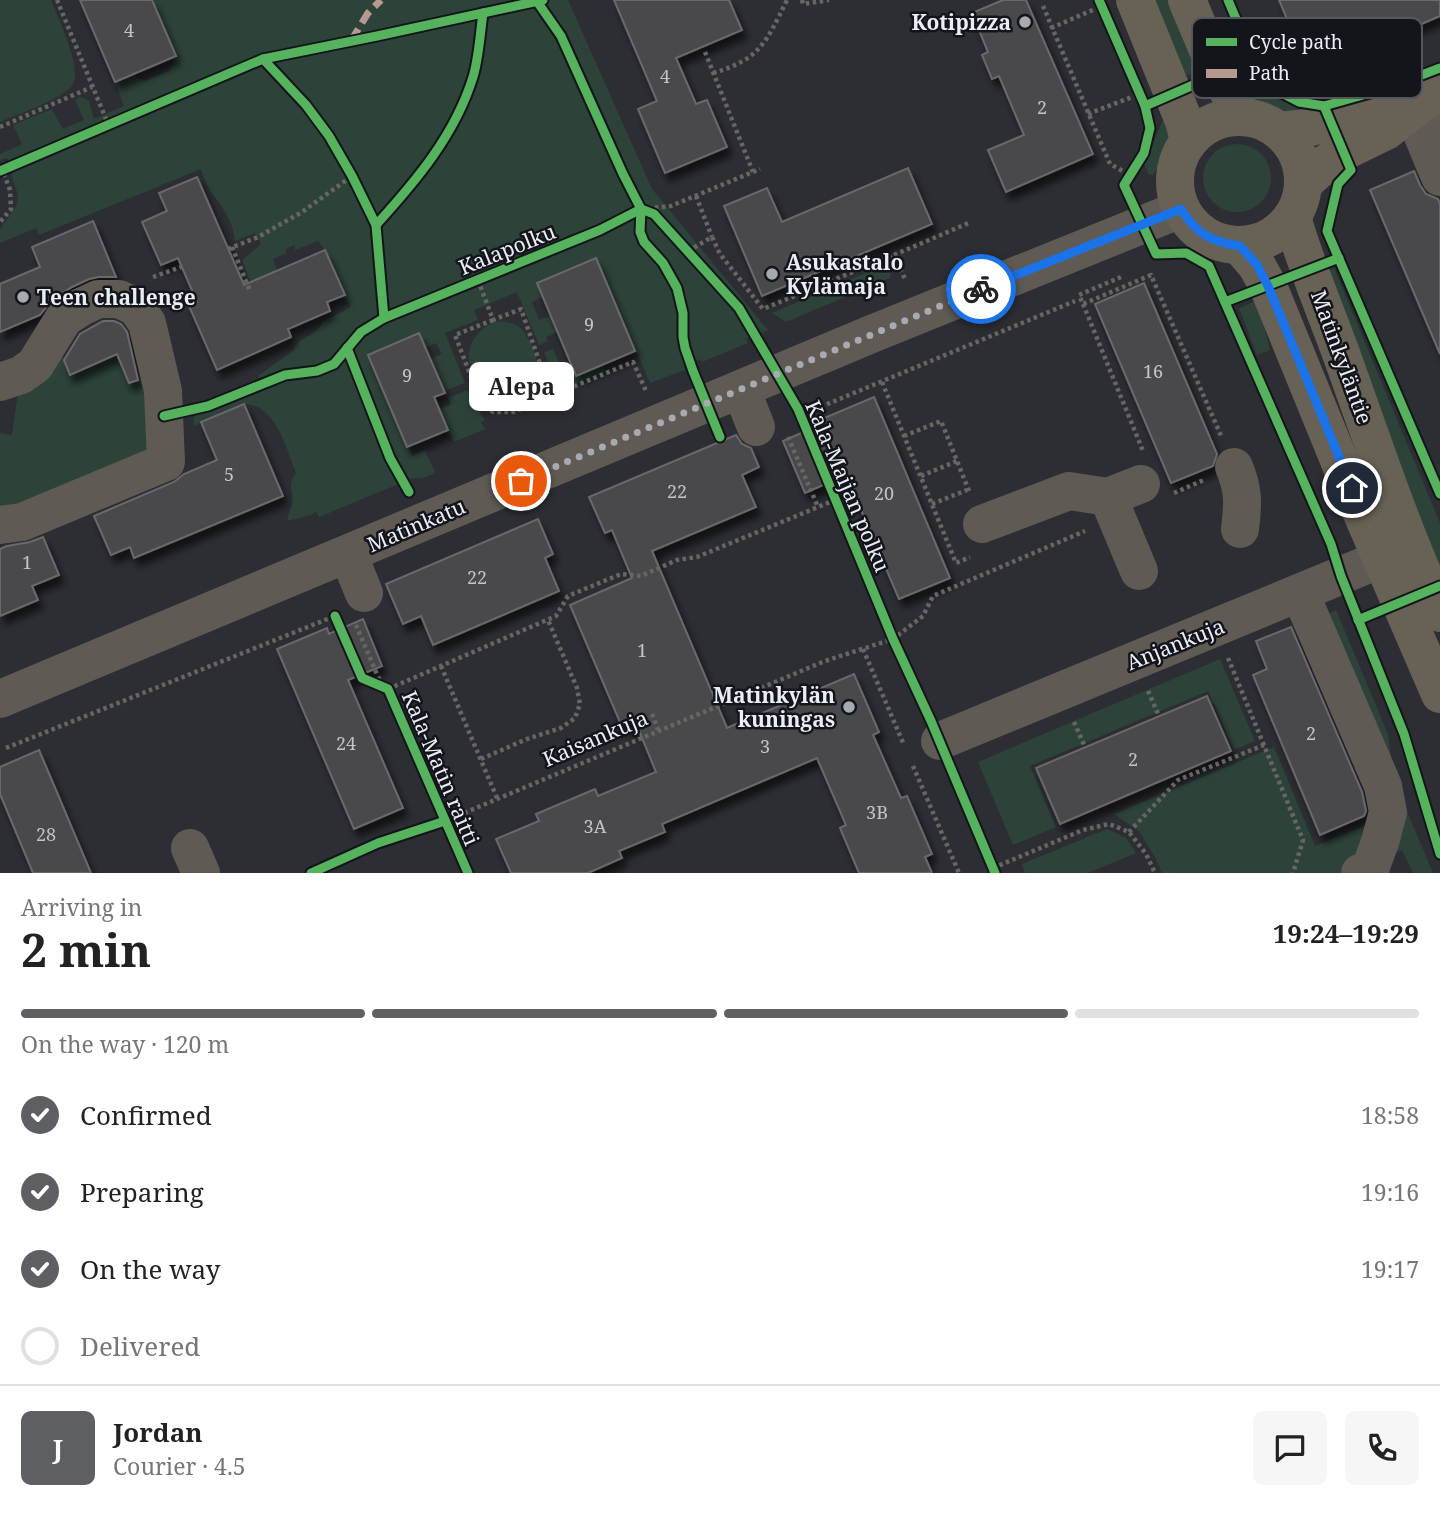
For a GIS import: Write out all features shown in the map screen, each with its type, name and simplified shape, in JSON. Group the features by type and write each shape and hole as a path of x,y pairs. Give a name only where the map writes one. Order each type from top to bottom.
{"main road":[{"path":"1188,0 1195,18"},
{"path":"1111,6 1156,94 1184,121 1189,141"},
{"path":"1231,98 1244,117"},
{"path":"1280,131 1331,122 1377,106 1432,98"},
{"path":"1298,200 1303,169 1298,154 1280,131 1269,124 1244,117 1208,124 1189,141 1177,162 1175,186 1181,209 1188,221 1210,239 1240,246 1254,243 1269,238 1282,229 1298,200 1325,164 1386,131 1432,98"},
{"name":"Matinkyläntie","path":"1298,200 1301,247 1322,301 1440,694"},
{"name":"Matinkyläntie","path":"1240,246 1257,265 1268,286 1341,465 1396,553 1440,614"}],"street":[{"path":"1432,98 1423,136 1440,177"},
{"name":"Matinkatu","path":"0,699 741,389 1181,209"},
{"path":"0,382 20,375 35,365 64,318 81,307 98,299 119,299 136,307 147,323 163,391 166,463 22,522 0,525"},
{"path":"741,389 770,426"},
{"path":"1234,467 1241,485 1240,529"},
{"path":"975,506 1131,478 1139,571"},
{"name":"Anjankuja","path":"940,741 1396,553"},
{"path":"348,554 360,608"},
{"path":"1300,593 1383,786 1388,812 1370,869 1360,873"}],"path":[{"path":"57,0 108,124"},
{"path":"713,73 731,68 755,53 772,33 787,0"},
{"path":"802,0 803,4 829,0"},
{"path":"1042,6 1110,164 1130,175"},
{"path":"1051,27 1111,6"},
{"path":"705,52 753,172"},
{"path":"1134,81 1156,94"},
{"path":"0,127 92,87"},
{"path":"1088,114 1156,94"},
{"path":"96,129 120,119"},
{"path":"0,222 11,209 10,190 1,170 13,164"},
{"path":"1137,164 1124,186 1142,225"},
{"path":"346,166 357,189"},
{"path":"631,214 641,209 671,206 760,169"},
{"path":"250,291 230,248 291,219 352,176"},
{"path":"696,196 720,254 763,309 971,222"},
{"path":"635,197 641,209 640,220"},
{"path":"641,209 654,214"},
{"path":"688,251 712,237"},
{"path":"679,242 696,261"},
{"path":"894,255 905,279"},
{"path":"1087,292 1121,277"},
{"path":"478,280 494,320"},
{"path":"800,412 882,382 1075,301"},
{"path":"1083,304 1131,478"},
{"path":"546,398 542,369 520,309 455,335 481,404 493,412 514,412 633,362 646,391"},
{"path":"882,382 904,436 921,476 956,563 993,548 941,421 904,436"},
{"path":"770,426 818,507"},
{"path":"921,476 957,461"},
{"path":"360,608 385,687 548,620 556,616 568,596 589,587 621,574 641,576 677,560 697,557 835,500"},
{"path":"932,504 975,506"},
{"path":"6,748 335,616 340,628"},
{"path":"481,760 527,739 561,728 575,718 580,704 578,688 548,620"},
{"path":"888,627 899,651"},
{"path":"1215,628 1303,840 1293,873"},
{"path":"441,666 497,798"},
{"path":"652,714 658,730"},
{"path":"1129,832 1178,780 1264,745"},
{"path":"988,856 994,871 1083,830 1109,824 1129,832 1146,854 1155,873"}],"green space":[{"path":"0,0 51,0 72,55 75,76 73,84 61,95 0,122"},
{"path":"568,0 652,189 768,330 746,339 748,343 702,362 700,359 684,366 685,370 650,383 596,258 543,297 532,302 539,320 551,316 558,332 546,337 548,341 539,345 517,292 474,310 478,320 445,333 465,383 444,391 430,359 442,354 436,343 425,347 419,334 368,355 412,456 425,450 435,472 425,477 413,478 319,517 316,511 311,515 287,521 292,503 291,482 296,473 273,420 256,406 246,404 194,426 193,419 200,411 263,388 258,376 294,350 296,345 317,330 323,321 351,306 325,250 318,241 295,250 295,245 287,248 286,253 273,259 278,273 255,295 242,260 261,244 255,233 235,241 229,220 209,188 201,169 39,235 36,228 0,243 0,229 17,205 18,195 11,174 13,173 7,158 0,160 0,154 22,144 13,125 52,109 63,129 84,120 75,100 81,97 89,101 94,119 124,106 115,82 131,75 145,81 169,71 176,56 153,1"},
{"path":"1153,0 1168,0 1192,57 1192,74 1179,79"},
{"path":"1254,98 1275,98 1310,112 1284,115 1263,106"},
{"path":"1166,113 1171,137 1162,160 1153,175 1149,175 1144,164"},
{"path":"1237,144 1250,147 1261,154 1268,165 1271,178 1268,191 1261,202 1250,209 1237,212 1224,209 1213,202 1206,191 1203,178 1206,165 1213,154 1224,147"},
{"path":"887,264 891,272 890,278 786,322 772,313"},
{"path":"1334,268 1440,523 1440,572 1321,274"},
{"path":"1257,300 1270,350 1257,355 1239,308"},
{"path":"494,322 508,322 521,329 534,353 537,376 534,391 526,403 516,408 502,409 490,405 483,396 483,389 490,370 476,367 469,362 470,349 475,338"},
{"path":"59,348 70,374 116,352 129,383 156,373 154,456 0,511 0,433 12,435 17,399 23,384"},
{"path":"553,349 561,367 571,363 577,375 602,365 606,372 559,390 544,352"},
{"path":"467,390 485,420 481,422 485,429 454,442 439,409 451,404 448,398"},
{"path":"1336,610 1388,734 1397,803 1316,619"},
{"path":"1220,659 1255,741 1234,750 1208,691 1030,766 1056,827 1013,845 978,762"},
{"path":"1274,747 1315,846 1406,809 1433,873 1413,873 1402,850 1346,873 1162,873 1139,831 1114,814"},
{"path":"1107,829 1126,838 1136,853 1088,873 1025,873 1022,864"}],"building":[{"path":"80,0 152,0 176,56 115,82"},
{"path":"614,0 729,0 742,30 676,58 696,104 707,100 727,147 665,173 638,109 657,101"},
{"path":"1003,0 1026,0 1093,154 1006,192 988,150 1024,135 999,76 992,79 982,55 988,52 972,13"},
{"path":"1279,0 1440,0 1440,16 1422,24 1422,18 1286,18"},
{"path":"908,168 932,224 762,296 724,206 767,188 782,222"},
{"path":"1414,171 1426,194 1438,199 1440,204 1440,354 1370,190"},
{"path":"197,177 244,285 325,250 345,295 327,302 330,311 288,329 291,337 217,370 189,306 197,302 178,258 161,265 142,222 167,211 159,193"},
{"path":"93,221 116,277 89,279 72,287 52,300 40,315 0,332 0,284 40,267 32,247"},
{"path":"596,258 635,351 576,376 537,283"},
{"path":"1144,283 1217,454 1213,466 1171,483 1095,304"},
{"path":"103,321 121,324 127,332 138,380 129,383 117,354 70,375 64,360 80,334"},
{"path":"419,333 445,393 434,397 448,430 407,447 368,355"},
{"path":"874,397 950,578 899,599 846,475 805,493 783,441 824,423 822,419"},
{"path":"244,404 283,496 134,558 130,547 111,555 94,516 174,482 184,474 217,460 201,422"},
{"path":"736,435 742,444 751,448 759,467 742,475 756,507 652,551 727,728 854,674 879,732 873,735 901,798 907,796 932,854 925,857 932,873 859,873 840,828 846,825 817,758 662,824 665,832 619,851 622,858 588,873 511,873 496,839 539,821 536,814 595,789 598,796 656,772 635,721 622,727 570,605 632,578 612,530 605,533 589,497"},
{"path":"538,519 553,554 545,558 559,591 433,645 421,616 403,624 386,584"},
{"path":"43,537 59,575 32,586 38,600 0,616 0,549"},
{"path":"363,619 382,666 348,680 403,808 354,829 277,649 327,628 329,634"},
{"path":"1291,627 1362,792 1366,811 1364,816 1320,835 1253,675 1267,669 1256,641"},
{"path":"1207,696 1231,751 1060,824 1036,768"},
{"path":"39,750 91,873 33,873 0,794 0,767"}],"marked path":[{"path":"351,41 368,13 381,0"}],"cycle path":[{"name":"Kala-Maijan polku","path":"536,0 561,36 641,209 654,214 739,308 798,409 893,639 995,873"},
{"path":"0,171 263,59 543,0"},
{"path":"1099,0 1145,106 1150,128 1144,153 1124,185 1156,254 1186,253 1209,266 1331,544 1341,576 1404,734 1440,854"},
{"path":"1228,0 1236,18"},
{"path":"376,225 420,174 456,118 475,69 483,13"},
{"path":"263,59 306,105 329,136 376,225 384,318"},
{"path":"1422,75 1440,68"},
{"path":"1145,106 1192,86"},
{"path":"1291,98 1324,106 1352,98"},
{"path":"1324,106 1351,170 1338,184 1327,231 1440,494"},
{"path":"641,209 640,232 644,242 663,263 677,288 683,313 685,348 720,437"},
{"name":"Kalapolku","path":"164,416 208,406 285,375 317,371 334,364 361,332 384,318 600,230 641,209"},
{"path":"1225,302 1339,258"},
{"path":"347,348 390,458 409,492"},
{"path":"1358,620 1440,586"},
{"name":"Kala-Matin raitti","path":"335,616 362,678 388,689 468,873"},
{"name":"Kala-Matin raitti","path":"311,873 378,843 445,821"}],"way so far":[{"path":"521,481 981,289"}],"place":[{"name":"Kotipizza","path":"1025,22"},
{"name":"Asukastalo Kylämaja","path":"772,274"},
{"name":"Teen challenge","path":"23,297"},
{"name":"Alepa","path":"521,481"},
{"name":"Matinkylän kuningas","path":"849,707"}],"route":[{"path":"981,289 1181,209 1198,231 1210,239 1240,246 1257,265 1352,488"}]}
